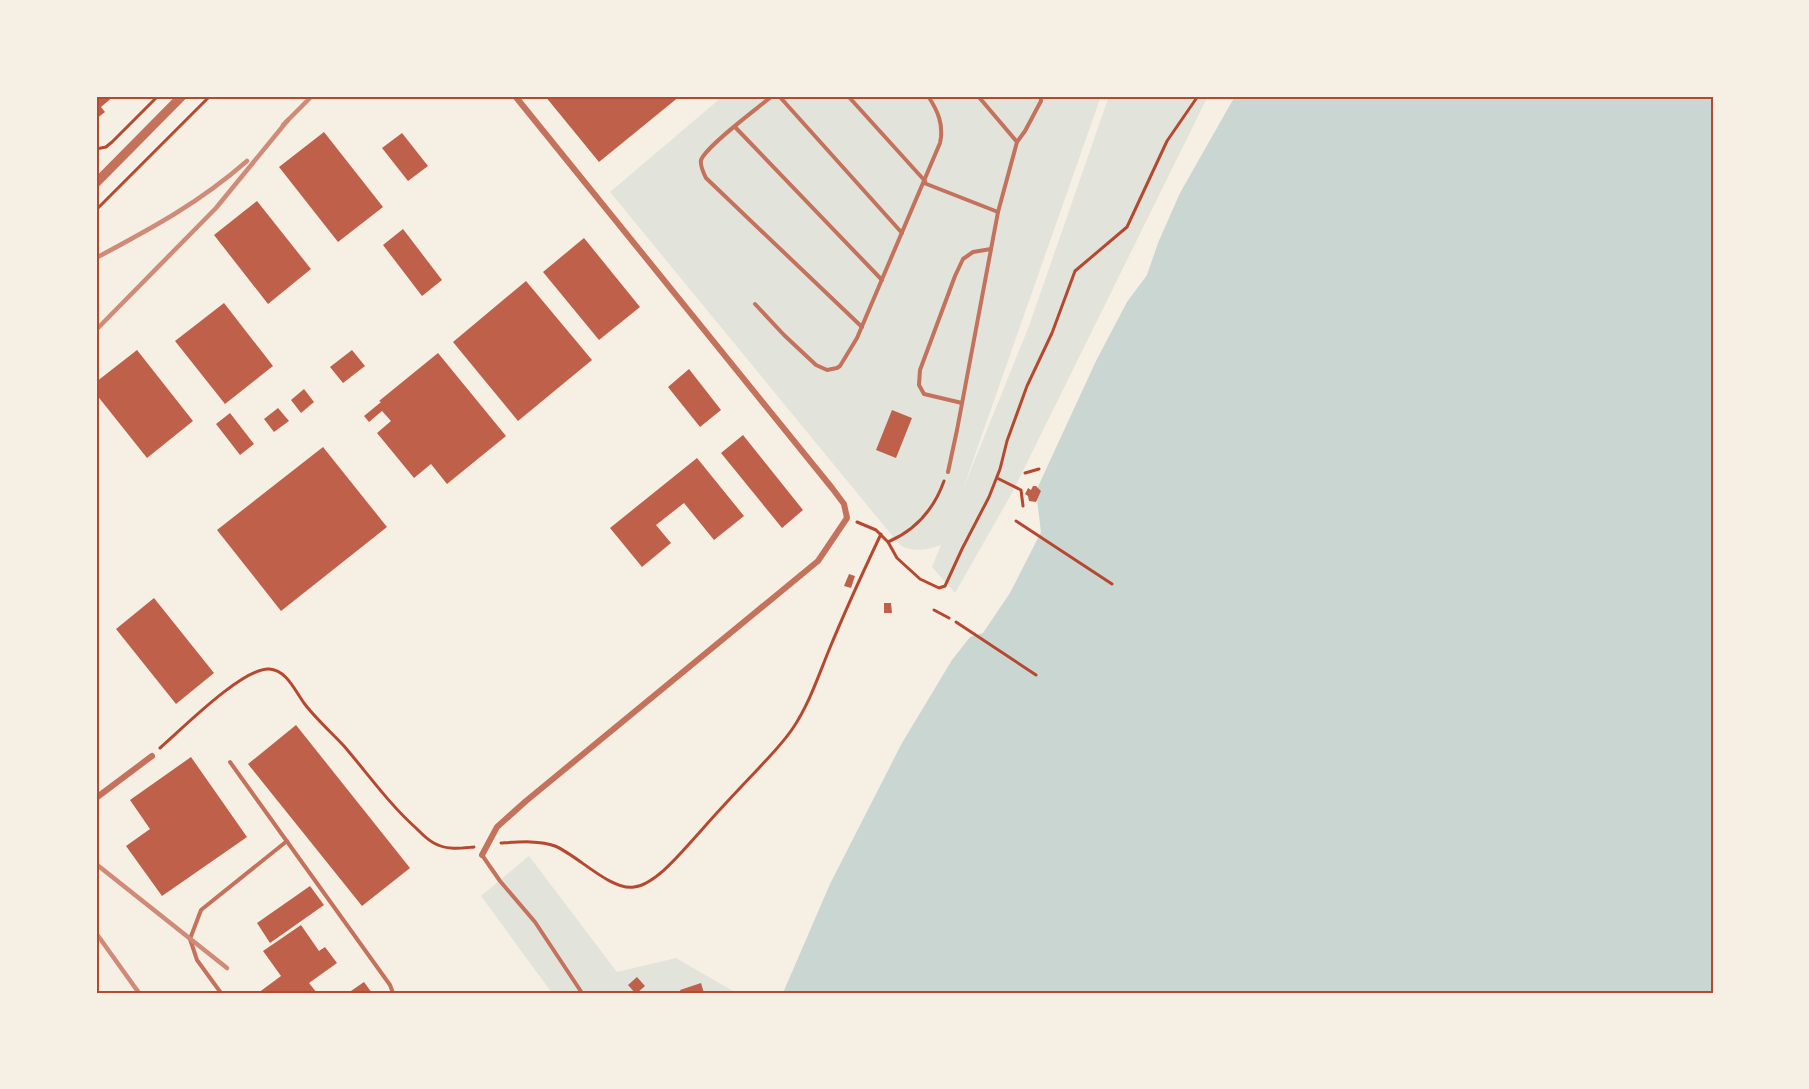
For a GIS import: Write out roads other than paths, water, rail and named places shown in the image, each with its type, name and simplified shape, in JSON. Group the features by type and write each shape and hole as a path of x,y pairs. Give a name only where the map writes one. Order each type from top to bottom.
{"street":[{"path":"96,183 182,96"},
{"path":"482,855 497,827 526,801 818,561 847,518 844,504 832,488 515,96"},
{"path":"96,798 152,756"}],"lane":[{"path":"772,96 704,154 701,163 704,174 862,327"},
{"path":"778,96 902,233"},
{"path":"848,96 924,182 998,212"},
{"path":"755,304 816,365 827,370 840,366 862,327 942,136 940,120 928,96"},
{"path":"978,96 1017,142"},
{"path":"948,472 998,212 1017,142 1041,102 1041,96"},
{"path":"735,127 882,280"},
{"path":"962,403 924,394 919,385 920,370 963,259 974,252 991,249"},
{"path":"230,762 390,985 393,993"},
{"path":"221,993 197,960 190,939 201,910 287,841"},
{"path":"482,855 500,881 535,922 582,993"}],"railway":[{"path":"283,125 312,96"},
{"path":"96,330 216,208 288,120"},
{"path":"96,258 193,202 247,161"},
{"path":"96,864 227,968"},
{"path":"96,933 139,993"}]}
